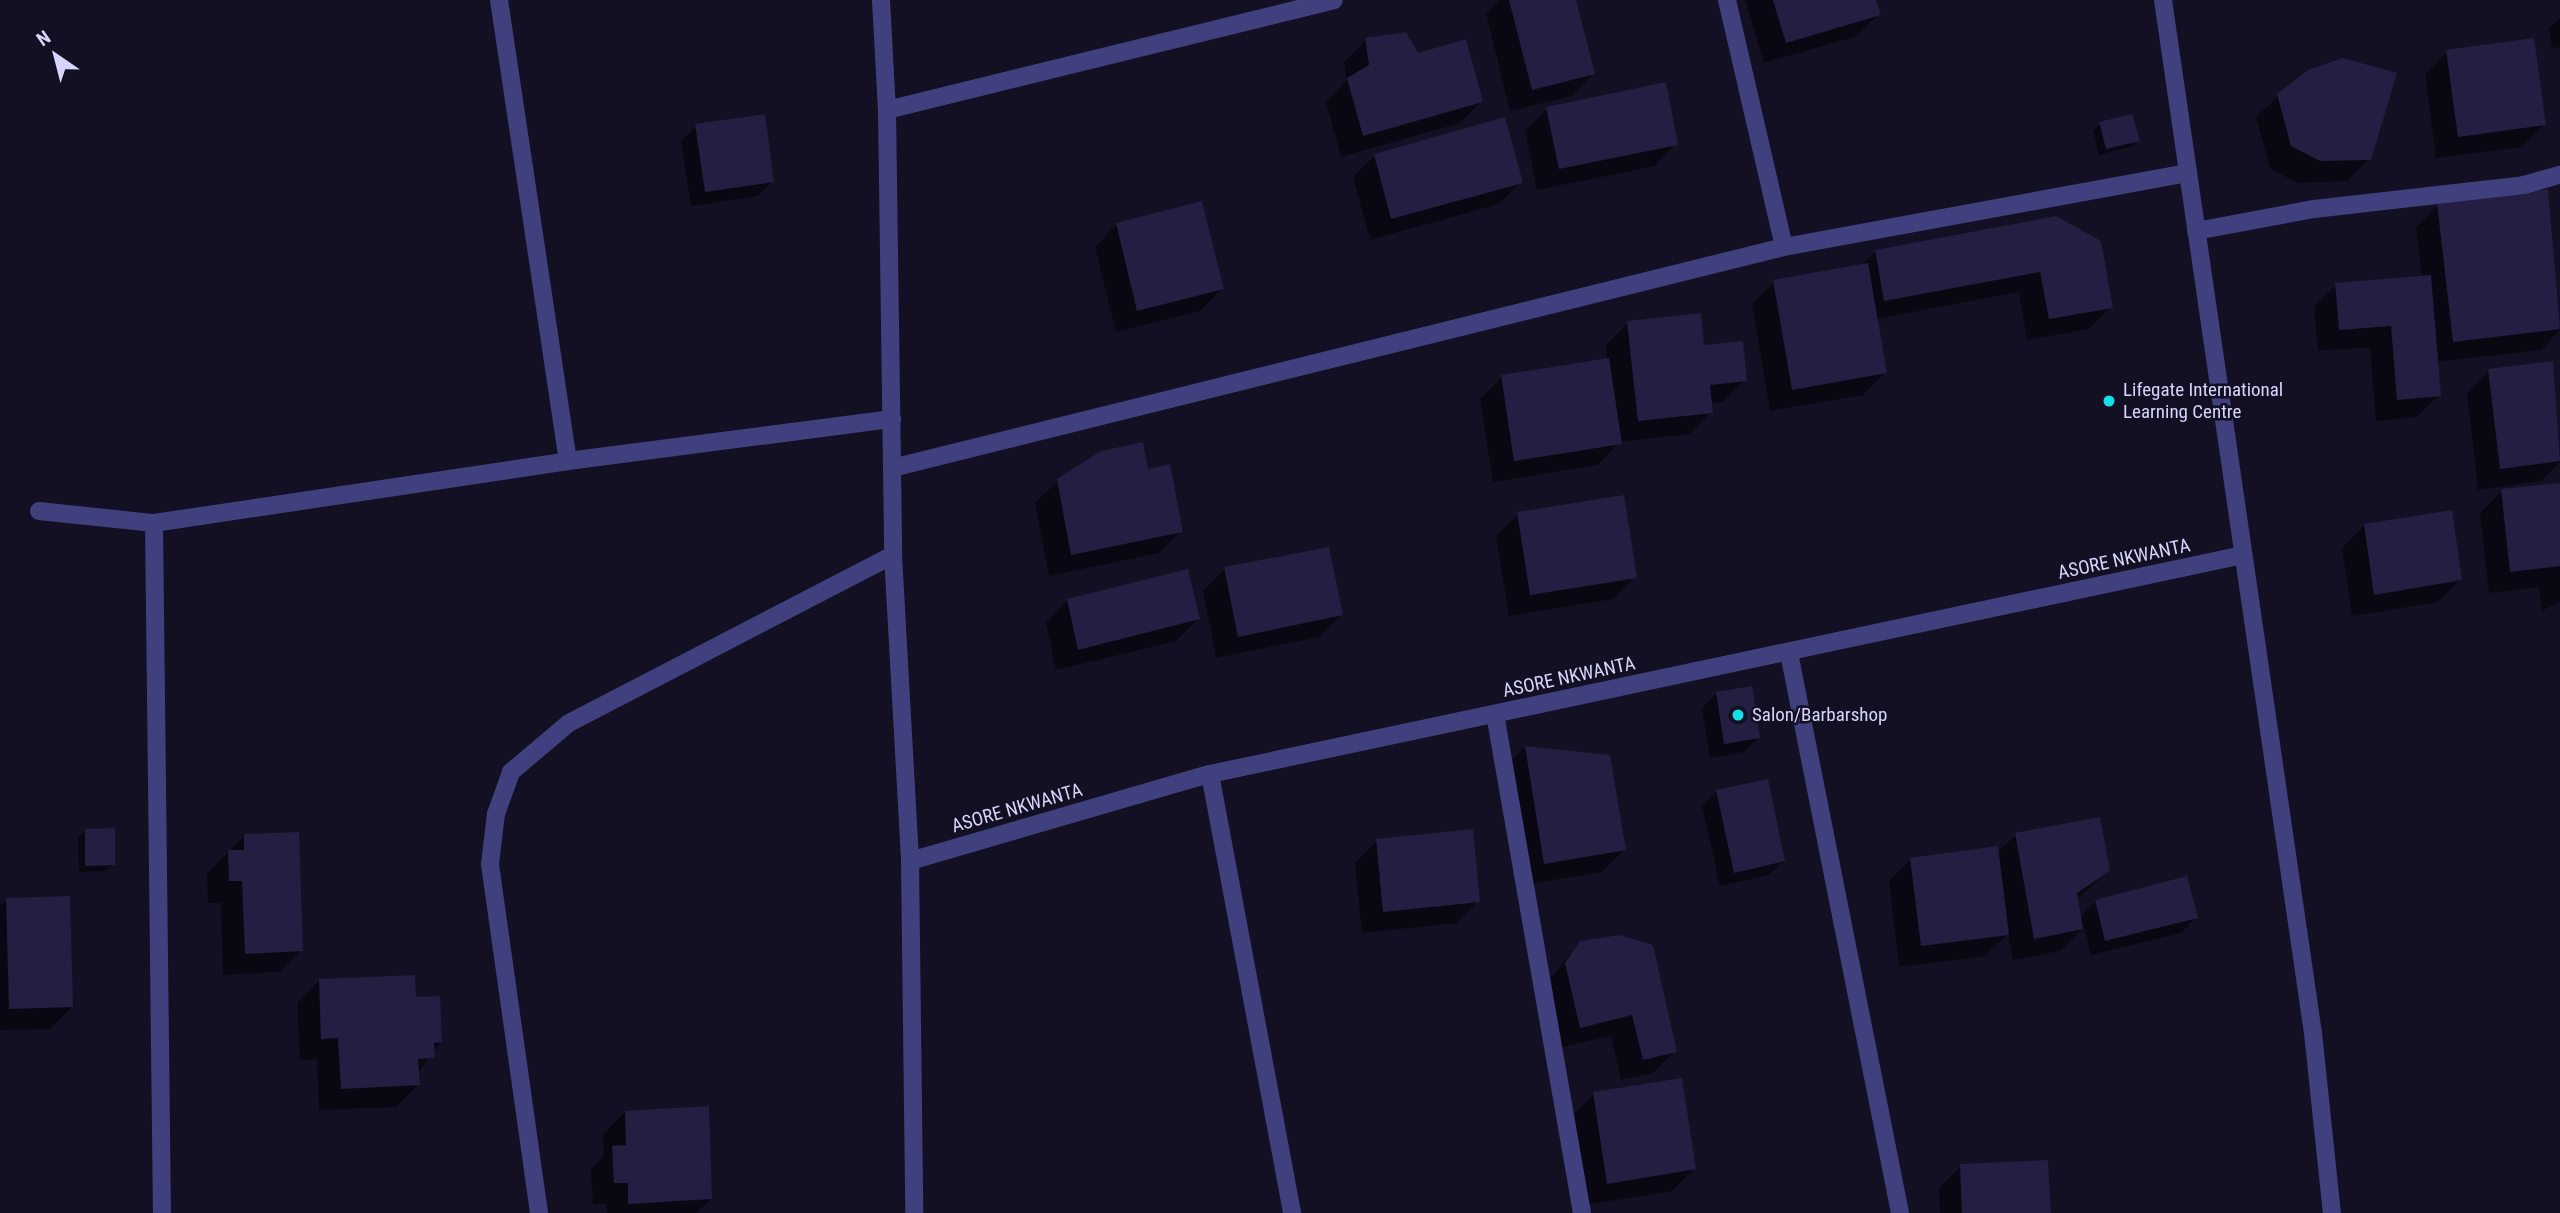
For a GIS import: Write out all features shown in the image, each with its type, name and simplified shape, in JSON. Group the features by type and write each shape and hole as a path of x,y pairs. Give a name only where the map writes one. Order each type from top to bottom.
{"street":[{"path":"499,0 568,461"},
{"path":"881,0 887,110 893,555 910,861 914,1213"},
{"path":"887,110 1334,0"},
{"path":"1727,0 1784,247"},
{"path":"2163,0 2313,1033 2332,1213"},
{"path":"892,468 1784,247 2188,173"},
{"path":"2196,231 2314,209 2524,185 2560,175"},
{"path":"39,511 154,523 568,461 892,419"},
{"path":"154,523 162,1213"},
{"path":"539,1213 491,864 496,814 511,772 569,723 893,555"},
{"name":"ASORE NKWANTA","path":"910,861 1210,774 2243,555"},
{"path":"1788,653 1900,1213"},
{"path":"1495,714 1582,1213"},
{"path":"1210,774 1293,1213"}],"building":[{"path":"1509,0 1576,0 1595,74 1532,90"},
{"path":"1773,0 1876,0 1881,15 1786,43"},
{"path":"1406,32 1418,53 1466,39 1483,102 1363,136 1347,78 1369,65 1365,38"},
{"path":"2534,38 2546,125 2458,137 2446,50"},
{"path":"2343,58 2397,73 2371,160 2320,161 2291,146 2277,94 2308,70"},
{"path":"1666,82 1678,145 1559,169 1546,107"},
{"path":"765,114 774,182 705,192 695,124"},
{"path":"2132,114 2140,141 2106,149 2099,122"},
{"path":"1505,117 1523,183 1391,219 1374,154"},
{"path":"2548,189 2560,329 2453,342 2437,203"},
{"path":"1202,201 1224,289 1137,311 1116,223"},
{"path":"2056,216 2101,241 2113,308 2049,319 2040,272 1884,301 1875,250"},
{"path":"1868,263 1887,373 1792,390 1773,280"},
{"path":"2431,275 2441,396 2397,400 2391,326 2339,330 2335,283"},
{"path":"1701,313 1704,345 1743,341 1747,381 1710,385 1713,413 1638,421 1627,321"},
{"path":"1609,358 1622,444 1514,461 1501,375"},
{"path":"2553,361 2560,461 2500,469 2488,369"},
{"path":"1143,442 1148,469 1170,464 1183,532 1071,555 1057,479 1101,451"},
{"path":"2560,483 2560,566 2510,572 2501,489"},
{"path":"1624,495 1637,578 1530,595 1517,512"},
{"path":"2452,510 2462,580 2374,595 2364,524"},
{"path":"1329,547 1343,615 1238,637 1224,567"},
{"path":"1188,569 1200,619 1078,650 1067,599"},
{"name":"Salon/Barbarshop","path":"1752,686 1760,738 1724,744 1716,692"},
{"path":"1525,746 1610,755 1626,850 1544,864"},
{"path":"1768,779 1785,861 1734,873 1716,790"},
{"path":"2100,817 2110,871 2077,893 2083,929 2034,939 2015,833"},
{"path":"115,828 115,865 85,866 85,829"},
{"path":"1473,829 1480,902 1383,912 1376,839"},
{"path":"299,832 303,951 245,954 242,881 229,881 228,850 244,850 244,834"},
{"path":"1998,846 2009,935 1921,946 1910,858"},
{"path":"2187,876 2198,918 2105,941 2095,900"},
{"path":"70,896 73,1007 9,1009 6,898"},
{"path":"1620,935 1653,945 1677,1052 1643,1060 1632,1015 1580,1028 1565,963 1580,941"},
{"path":"415,975 416,997 440,996 442,1042 434,1043 435,1058 418,1059 420,1085 341,1089 338,1038 321,1039 319,979"},
{"path":"1682,1078 1696,1169 1607,1184 1593,1092"},
{"path":"709,1106 712,1199 628,1204 628,1183 614,1183 612,1146 626,1145 625,1111"},
{"path":"2048,1160 2051,1213 1962,1213 1960,1164"}],"place":[{"name":"Lifegate International Learning Centre","path":"2109,401"},
{"name":"Salon/Barbarshop","path":"1738,715"}]}
